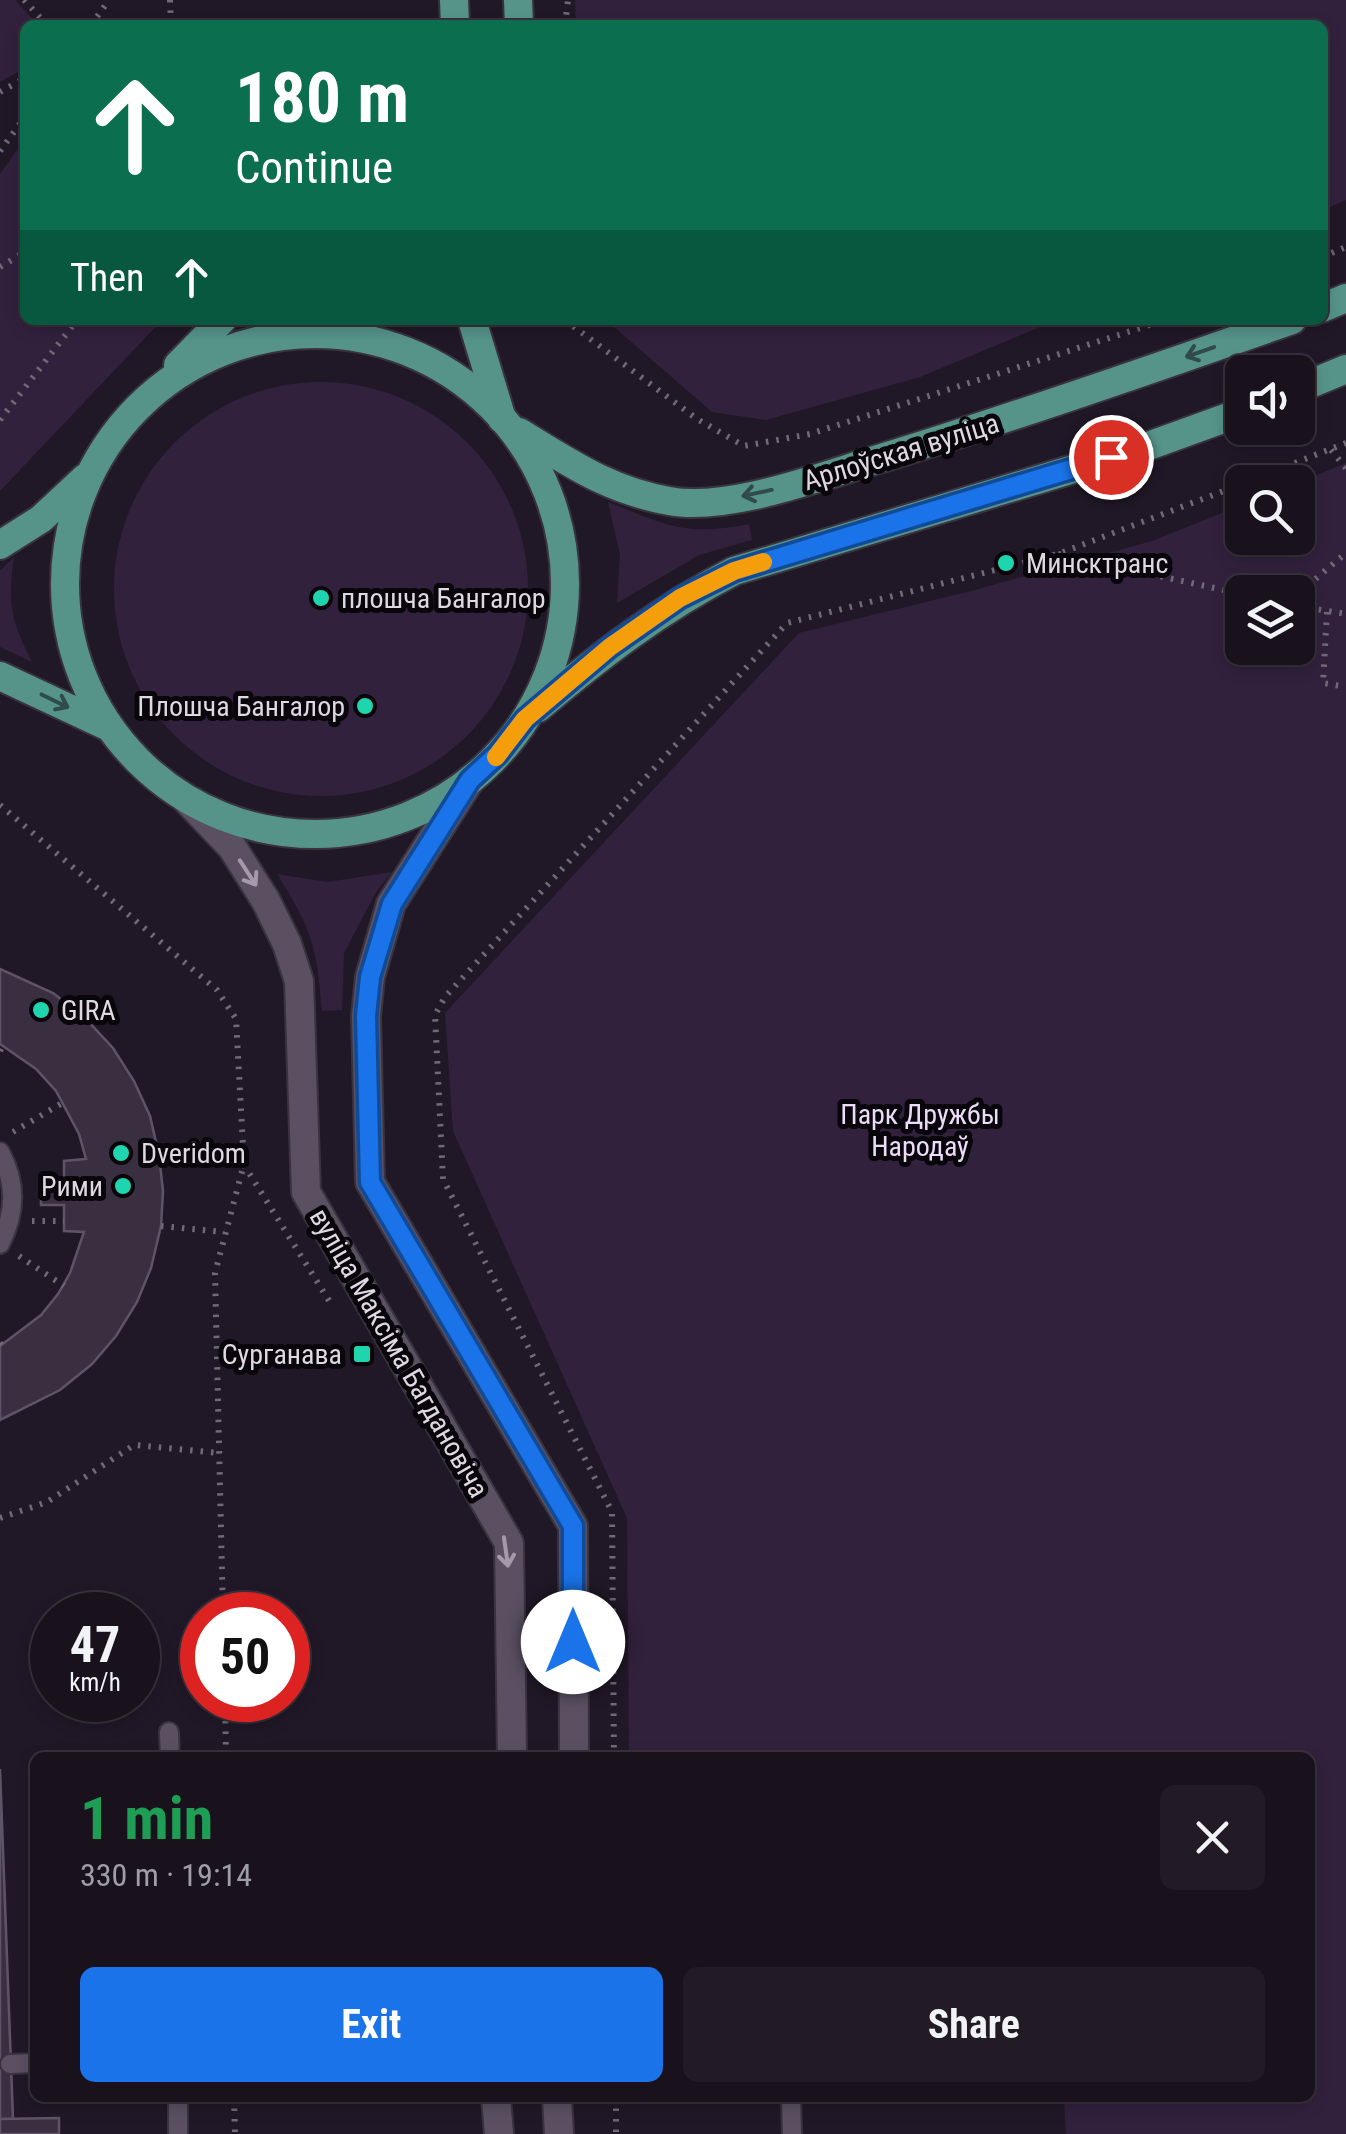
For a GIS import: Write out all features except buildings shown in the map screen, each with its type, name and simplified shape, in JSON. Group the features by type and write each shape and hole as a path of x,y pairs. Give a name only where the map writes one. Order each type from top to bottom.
{"main road":[{"path":"217,325 138,406 105,446 90,474 75,510 67,546 64,598 72,647 88,690 110,727 143,766 186,799 230,820 310,833 350,831 426,808 470,780 498,754 525,719 610,647 680,598 734,571 1140,448 1225,418"},
{"path":"474,325 507,424 541,476 556,514 566,557 564,606 556,654 525,719"},
{"name":"Арлоўская вуліца","path":"138,406 184,370 226,350 259,339 300,333 339,334 375,340 417,354 507,424 600,482 672,502 718,501 794,485 1022,415 1278,325"},
{"path":"1315,383 1346,369"},
{"path":"0,546 41,518 90,474"},
{"path":"0,676 110,727"},
{"path":"470,780 392,904 370,977 366,1016 370,1182 573,1526 574,1752"},
{"name":"вуліца Максіма Багдановіча","path":"186,799 232,848 266,901 287,944 299,981 306,1192 508,1544 512,1752"},
{"path":"496,2102 499,2134"},
{"path":"557,2102 559,2134"}],"lane":[{"path":"0,1152 9,1168 14,1197 9,1226 0,1244"},
{"path":"169,1732 170,1752"},
{"path":"10,2064 30,2063"},
{"path":"178,2102 178,2134"},
{"path":"791,2102 792,2134"}],"path":[{"path":"24,0 42,20"},
{"path":"0,151 20,124"},
{"path":"0,420 73,325"},
{"path":"572,325 698,419 744,446 810,434 1149,325"},
{"path":"1291,465 1346,443"},
{"path":"1331,450 1346,468"},
{"path":"441,1124 435,1015 445,997 788,623 1058,554 1225,490"},
{"path":"1058,554 1225,590"},
{"path":"1315,579 1346,554"},
{"path":"1315,609 1346,614"},
{"path":"1328,612 1323,683 1346,688"},
{"path":"0,804 217,990 236,1019 244,1164 215,1272 222,1592"},
{"path":"0,1140 64,1102"},
{"path":"244,1164 342,1322"},
{"path":"160,1226 224,1232"},
{"path":"0,1244 64,1286"},
{"path":"0,1518 47,1502 134,1445 219,1452"},
{"path":"225,1722 226,1752"},
{"path":"234,2102 235,2134"},
{"path":"616,2102 616,2134"}],"green space":[{"path":"0,0 15,0 33,20 20,20 20,71 0,82"},
{"path":"575,0 1346,0 1346,200 1328,208 1328,20 576,20"},
{"path":"20,146 20,325 157,325 0,491 0,174"},
{"path":"612,325 1045,325 920,377 766,420 712,412"},
{"name":"плошча Бангалор","path":"321,382 361,386 400,398 436,417 467,443 493,474 512,510 524,549 528,589 524,629 512,668 493,704 467,735 436,761 400,780 361,792 321,796 281,792 242,780 206,761 175,735 149,704 130,668 118,629 114,589 118,549 130,510 149,474 175,443 206,417 242,398 281,386"},
{"name":"Парк Дружбы Народаў","path":"1346,463 1346,2134 1066,2134 1064,2102 1315,2102 1315,1752 629,1752 627,1518 453,1131 445,1013 799,633 1152,541 1225,512 1225,555 1315,555 1315,476"},
{"path":"608,502 692,529 749,524 752,540 699,555 617,603 620,555"},
{"path":"14,557 12,611 32,662 0,647 0,571"},
{"path":"392,872 376,892 344,953 342,1010 322,1011 311,939 277,874 327,882"}],"slow traffic":[{"path":"496,757 525,719 610,647 680,598 734,571 763,562"}],"place":[{"name":"Минсктранс","path":"1006,563"},
{"name":"плошча Бангалор","path":"321,598"},
{"name":"Плошча Бангалор","path":"365,706"},
{"name":"GIRA","path":"41,1010"},
{"name":"Dveridom","path":"121,1153"},
{"name":"Рими","path":"123,1186"},
{"name":"Сурганава","path":"362,1354"}],"route":[{"path":"573,1642 573,1526 370,1182 366,1016 370,977 392,904 470,780 498,754 525,719 610,647 680,598 734,571 1111,457"}]}
